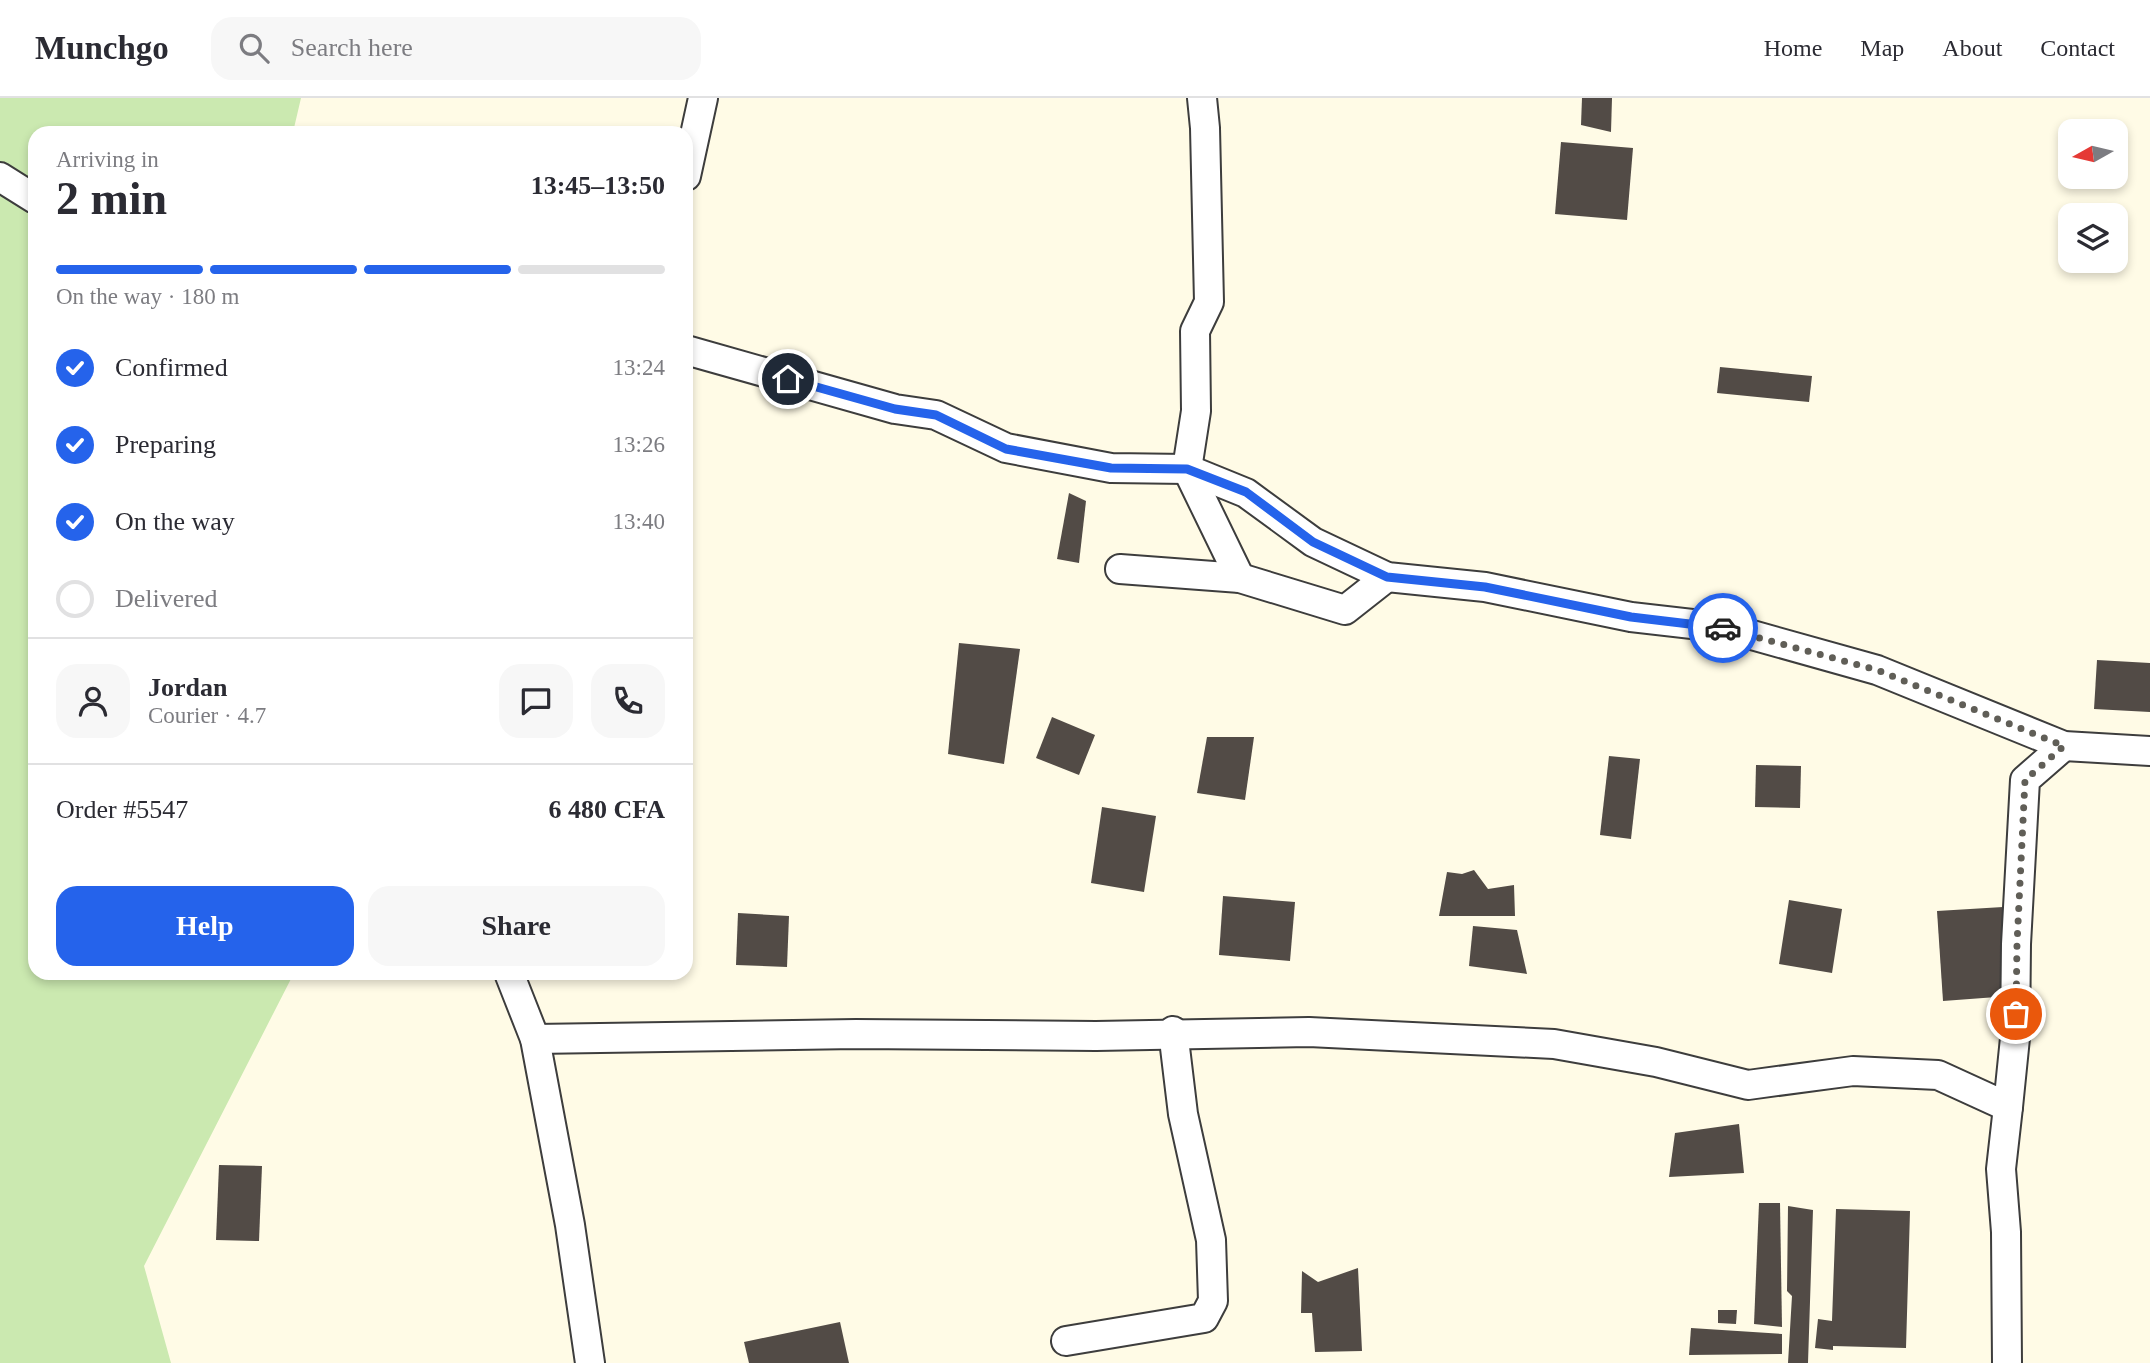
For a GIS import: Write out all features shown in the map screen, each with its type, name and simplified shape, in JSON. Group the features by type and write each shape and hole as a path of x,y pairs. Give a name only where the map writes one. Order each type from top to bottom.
{"street":[{"path":"693,144 703,98"},
{"path":"1202,98 1209,302 1195,331 1196,411 1187,469 1240,578"},
{"path":"0,177 28,195"},
{"path":"693,352 895,409 936,415 1006,449 1111,468 1187,469 1246,492 1313,542 1387,577 1485,587 1631,617 1727,628 1877,670 2064,746 2150,751"},
{"path":"1120,569 1240,578 1345,610 1387,577"},
{"path":"2007,1363 2006,1232 2001,1169 2015,1038 2025,780 2064,746"},
{"path":"512,980 535,1040 570,1225 590,1363"},
{"path":"535,1040 856,1034 1096,1036 1309,1032 1554,1044 1656,1062 1748,1085 1853,1071 1938,1075 2008,1107"},
{"path":"1066,1341 1204,1318 1213,1301 1211,1240 1184,1115 1172,1033"}],"green space":[{"path":"0,98 301,98 294,126 28,126 28,980 290,980 144,1266 171,1363 0,1363"}],"building":[{"path":"1582,98 1612,98 1611,132 1581,125"},
{"path":"1561,142 1633,148 1627,220 1555,214"},
{"path":"1720,367 1812,376 1809,402 1717,393"},
{"path":"1069,493 1086,501 1079,563 1057,559"},
{"path":"959,643 1020,649 1004,764 948,754"},
{"path":"2097,660 2150,663 2150,712 2094,709"},
{"path":"1052,717 1095,735 1079,775 1036,758"},
{"path":"1207,737 1254,737 1245,800 1197,793"},
{"path":"1609,756 1640,759 1631,839 1600,835"},
{"path":"1756,765 1801,766 1800,808 1755,807"},
{"path":"1102,807 1156,816 1144,892 1091,883"},
{"path":"1474,870 1488,889 1514,885 1515,916 1439,916 1447,872 1462,874"},
{"path":"1223,896 1295,902 1290,961 1219,955"},
{"path":"1789,900 1842,909 1832,973 1779,964"},
{"path":"2003,907 2010,996 1943,1001 1937,911"},
{"path":"738,913 789,916 787,967 736,965"},
{"path":"1473,926 1517,930 1527,974 1469,966"},
{"path":"1739,1124 1744,1173 1669,1177 1675,1133"},
{"path":"219,1165 262,1166 259,1241 216,1240"},
{"path":"1759,1203 1780,1203 1782,1327 1754,1324"},
{"path":"1788,1206 1813,1210 1808,1363 1788,1363 1792,1296 1787,1291"},
{"path":"1836,1209 1910,1211 1906,1348 1815,1348 1818,1319 1832,1321"},
{"path":"1358,1268 1362,1351 1315,1352 1312,1313 1301,1313 1302,1271 1318,1282"},
{"path":"1718,1310 1737,1310 1736,1324 1718,1323"},
{"path":"840,1322 849,1363 749,1363 744,1342"},
{"path":"1691,1328 1782,1334 1782,1354 1689,1355"}],"way so far":[{"path":"1723,628 1877,670 2064,746 2025,780 2016,1014"}],"route":[{"path":"788,379 895,409 936,415 1006,449 1111,468 1187,469 1246,492 1313,542 1387,577 1485,587 1631,617 1723,628"}]}
